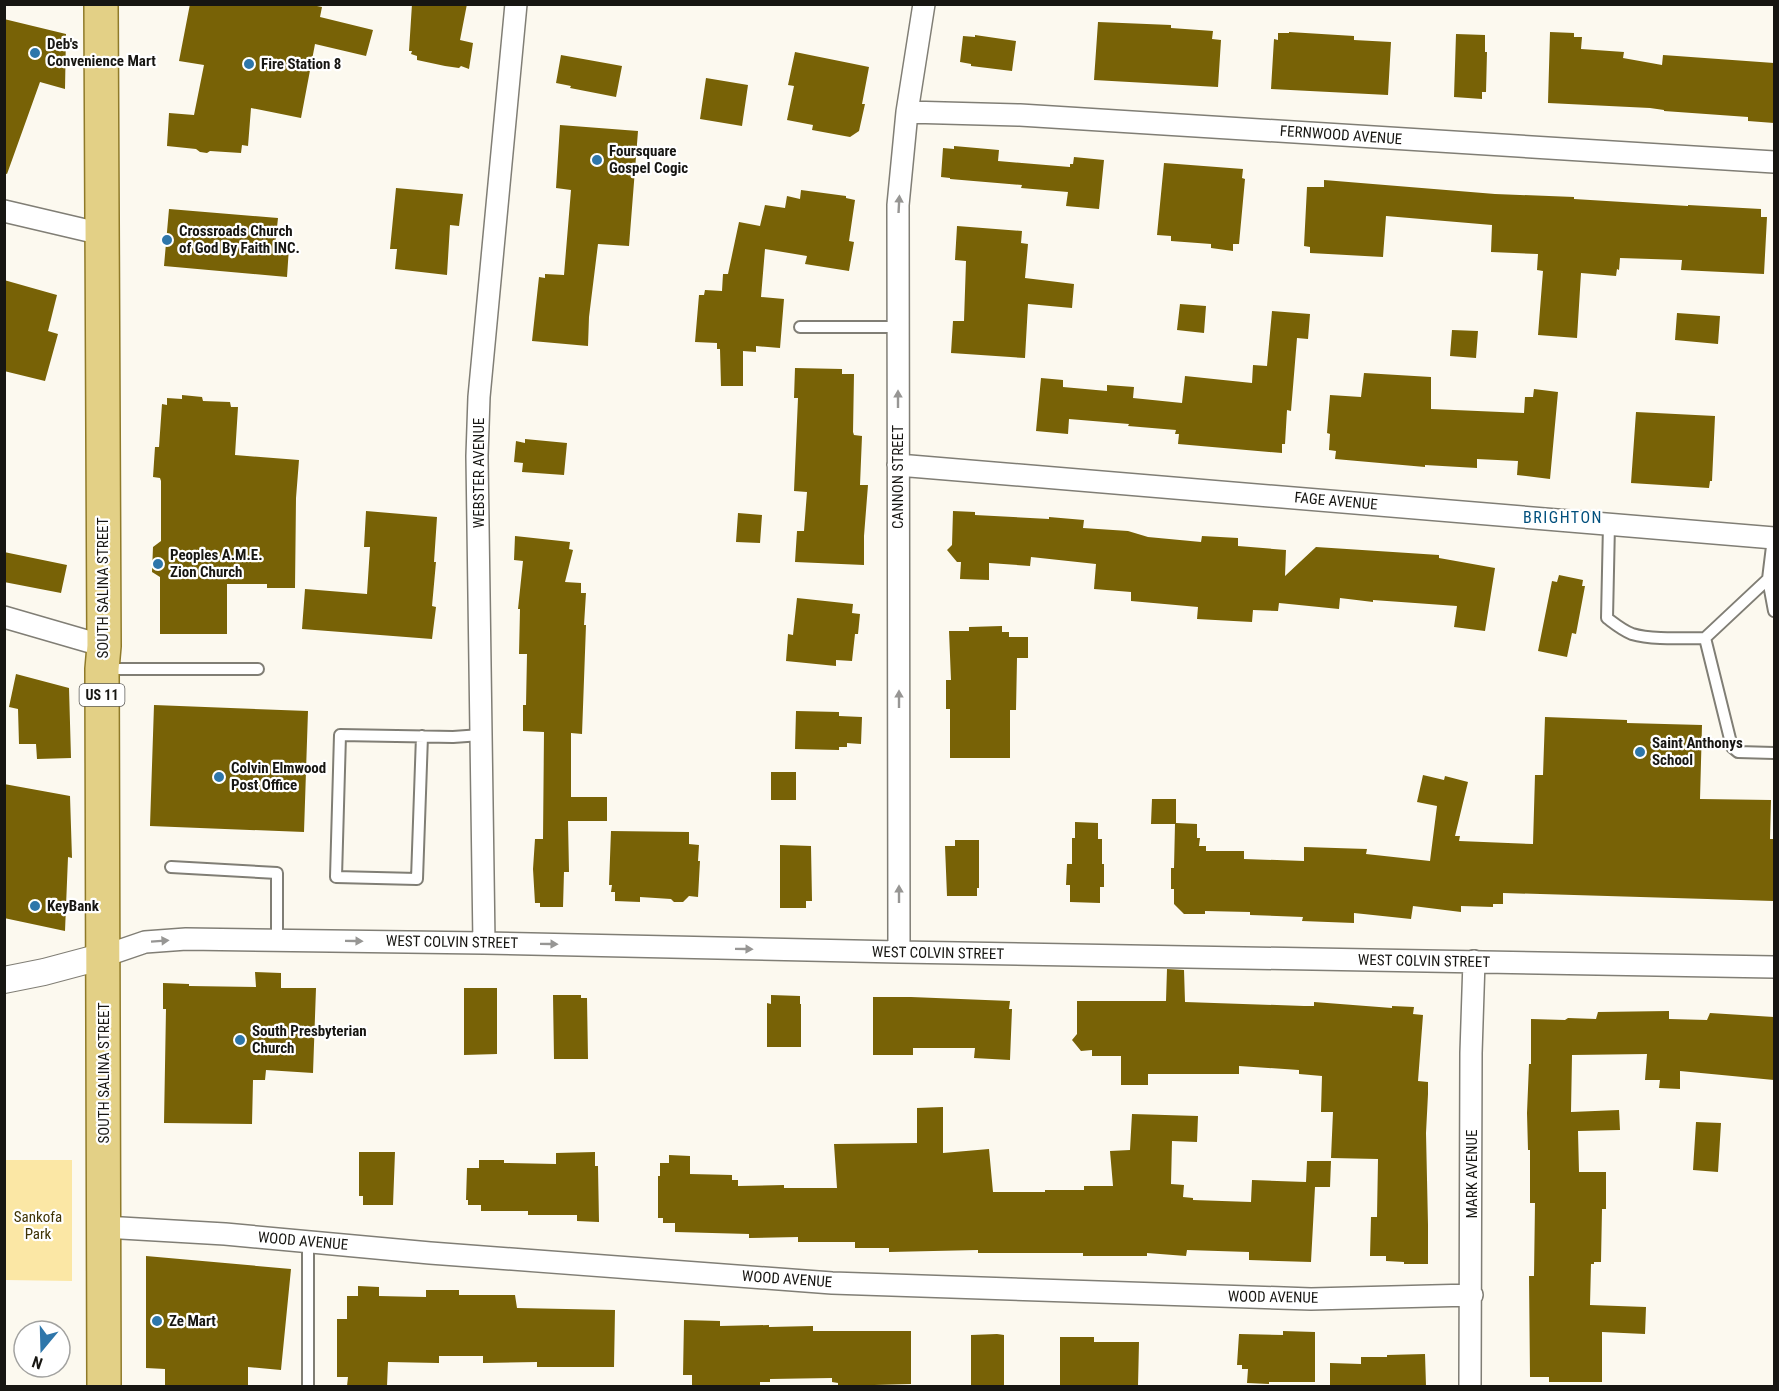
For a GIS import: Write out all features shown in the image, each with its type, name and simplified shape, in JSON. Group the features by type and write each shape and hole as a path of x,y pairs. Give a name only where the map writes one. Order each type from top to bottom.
{"main road":[{"name":"SOUTH SALINA STREET","path":"101,4 104,1386"}],"street":[{"name":"WEBSTER AVENUE","path":"484,943 477,456 479,397 516,4"},
{"name":"CANNON STREET","path":"899,952 898,204 906,112 924,4"},
{"name":"FERNWOOD AVENUE","path":"906,112 1020,115 1774,162"},
{"path":"4,211 102,234"},
{"name":"FAGE AVENUE","path":"898,465 1774,538"},
{"path":"4,617 103,658"},
{"name":"WEST COLVIN STREET","path":"104,956 145,942 186,939 1774,967"},
{"path":"4,980 104,956"},
{"name":"MARK AVENUE","path":"1470,1386 1471,1053 1474,961"},
{"name":"WOOD AVENUE","path":"104,1227 225,1234 430,1253 832,1283 1311,1299 1472,1295"}],"lane":[{"path":"800,327 898,327"},
{"path":"1609,524 1607,618 1620,628 1637,635 1705,638 1768,579"},
{"path":"1774,538 1768,579 1774,611"},
{"path":"1705,638 1732,747 1738,752 1774,753"},
{"path":"103,658 258,669"},
{"path":"422,736 417,879 336,877 340,735 422,736 453,737 481,735"},
{"path":"171,867 278,873 277,940"},
{"path":"308,1242 308,1386"}],"green space":[{"name":"Sankofa Park","path":"5,1160 72,1160 72,1281 5,1280"}],"building":[{"name":"Fire Station 8","path":"190,4 307,4 322,7 320,17 373,30 366,56 315,44 301,118 251,108 248,146 242,145 241,153 210,151 207,153 196,149 167,146 169,113 194,115 204,65 179,61"},
{"path":"412,4 467,4 460,40 473,43 469,69 417,60 417,56 411,54 412,51 409,51"},
{"name":"Deb's Convenience Mart","path":"4,19 66,34 65,89 40,82 7,174 4,173"},
{"path":"1098,22 1171,25 1171,28 1213,31 1212,39 1221,40 1218,87 1094,80"},
{"path":"1550,32 1574,33 1574,37 1582,37 1581,49 1624,52 1623,58 1662,65 1663,55 1774,63 1774,123 1748,121 1748,117 1650,108 1548,103"},
{"path":"1278,33 1354,36 1354,40 1391,42 1388,95 1271,89 1274,39 1278,40"},
{"path":"1456,34 1485,35 1486,92 1482,92 1482,99 1454,97"},
{"path":"975,35 1016,41 1012,71 971,66 971,64 960,62 963,36 975,37"},
{"path":"795,52 869,67 859,131 850,137 812,130 813,125 787,120 794,86 788,85"},
{"path":"561,55 622,66 616,97 556,83"},
{"path":"706,78 748,85 742,126 700,119"},
{"name":"Foursquare Gospel Cogic","path":"560,125 638,131 629,246 598,244 589,317 588,346 532,341 539,277 545,278 545,274 564,275 571,190 556,188"},
{"path":"954,146 999,150 998,161 1070,167 1074,157 1104,160 1099,209 1066,206 1068,192 941,177 943,148 954,149"},
{"path":"1164,163 1243,169 1242,178 1245,179 1239,244 1233,244 1233,251 1211,248 1211,244 1171,241 1171,236 1157,235"},
{"path":"1324,180 1495,194 1761,209 1761,217 1767,217 1764,274 1681,270 1682,260 1620,258 1616,276 1581,273 1577,338 1538,335 1543,271 1537,270 1538,254 1491,252 1492,225 1386,216 1383,257 1310,253 1310,247 1304,246 1307,187 1324,187"},
{"path":"396,188 463,194 459,226 450,225 447,275 395,269 397,249 390,249"},
{"path":"801,190 846,196 846,198 855,200 849,241 854,242 849,271 805,264 807,256 765,249 761,297 784,299 780,348 756,346 756,352 743,351 743,386 721,386 720,349 717,349 717,343 695,342 699,295 704,295 705,290 722,291 723,274 728,274 739,222 760,226 765,205 785,208 787,196 800,199"},
{"path":"169,209 278,218 275,246 289,247 287,277 164,266"},
{"path":"957,226 1022,231 1021,243 1028,244 1025,278 1074,284 1072,308 1028,304 1025,358 951,353 953,321 964,321 966,261 955,260"},
{"path":"4,280 57,295 48,331 58,334 45,381 4,371"},
{"path":"1180,304 1206,306 1204,333 1177,330"},
{"path":"1272,311 1310,314 1308,339 1297,338 1291,411 1287,410 1285,444 1282,444 1282,453 1178,444 1179,434 1175,434 1176,430 1128,426 1129,424 1069,419 1068,434 1036,431 1041,378 1063,380 1063,387 1107,391 1107,385 1134,387 1133,398 1182,403 1185,376 1252,383 1253,365 1267,366"},
{"path":"1677,313 1720,316 1718,344 1675,340"},
{"path":"1452,330 1478,331 1476,358 1450,356"},
{"path":"795,368 842,369 842,374 854,374 853,432 854,435 862,436 860,485 868,485 864,565 795,562 797,531 804,531 807,492 794,491 798,398 794,398"},
{"path":"1364,373 1431,377 1431,409 1524,413 1525,397 1533,397 1534,389 1558,392 1550,479 1517,475 1518,461 1477,459 1477,468 1425,465 1425,467 1335,459 1336,451 1329,450 1330,434 1327,433 1330,395 1361,397"},
{"path":"182,395 202,397 203,401 230,402 231,407 238,407 235,455 299,460 296,498 295,588 267,588 267,584 227,584 227,634 160,634 160,577 152,572 153,547 161,541 161,481 160,478 153,477 155,447 159,447 162,404 167,405 167,398 182,399"},
{"path":"1636,412 1715,416 1712,481 1710,481 1709,488 1631,483"},
{"path":"525,439 567,443 564,475 522,472 523,463 514,462 516,441 525,443"},
{"path":"366,511 437,517 432,606 436,607 432,639 302,629 305,589 367,594 370,547 364,547"},
{"path":"953,511 975,512 975,515 1084,520 1083,528 1128,531 1148,537 1201,542 1202,536 1238,538 1238,546 1286,550 1285,576 1316,547 1439,555 1439,558 1495,568 1485,631 1454,627 1457,606 1340,598 1339,609 1279,603 1278,611 1253,610 1252,622 1197,619 1198,607 1131,601 1131,592 1094,589 1096,564 1031,557 1030,566 989,563 989,580 960,579 961,562 957,562 947,550 952,545"},
{"path":"738,513 762,515 760,543 736,542"},
{"path":"515,536 570,542 569,549 573,550 565,582 581,583 581,593 586,593 582,734 571,733 571,797 607,797 607,821 568,821 569,872 564,872 563,907 540,907 540,903 535,903 533,869 535,839 543,839 544,732 523,731 527,654 519,654 520,609 518,609 523,561 514,560"},
{"path":"4,552 67,565 61,593 4,582"},
{"path":"1559,575 1583,580 1582,586 1585,586 1576,634 1572,633 1567,657 1538,651 1552,581 1557,582"},
{"path":"797,598 853,604 852,613 860,614 852,661 836,660 836,666 786,661 788,634 793,635"},
{"path":"1002,626 1002,632 1009,632 1009,637 1028,637 1028,658 1017,658 1016,710 1010,710 1010,758 950,758 950,709 946,709 946,680 951,680 949,631 969,631 969,627"},
{"path":"16,674 69,688 71,758 37,759 36,744 19,744 18,709 9,707"},
{"path":"154,705 308,711 304,832 150,826"},
{"path":"796,711 839,712 839,716 862,717 861,744 847,743 847,747 839,747 839,750 795,749"},
{"path":"1545,717 1627,720 1627,723 1702,725 1700,799 1771,800 1770,839 1774,839 1774,901 1503,893 1503,904 1493,904 1493,907 1461,906 1461,912 1413,906 1411,919 1354,913 1354,923 1302,921 1303,917 1250,915 1250,912 1205,911 1205,914 1184,914 1174,904 1171,868 1174,868 1175,824 1151,824 1152,799 1176,799 1176,823 1197,824 1199,846 1206,846 1206,851 1244,851 1244,859 1304,861 1304,847 1367,849 1366,854 1430,861 1437,806 1417,802 1423,775 1444,780 1445,776 1468,782 1455,836 1460,836 1459,841 1533,844 1535,775 1543,775"},
{"path":"771,772 796,772 796,800 771,800"},
{"path":"4,784 70,796 72,858 68,857 65,931 4,918"},
{"path":"1075,822 1098,823 1098,839 1102,839 1102,864 1104,864 1104,887 1100,887 1100,903 1070,902 1070,885 1066,885 1067,864 1072,864 1072,838 1075,838"},
{"path":"611,831 689,832 689,844 699,845 698,897 689,896 683,902 640,897 640,902 615,901 615,892 611,892 612,885 609,885"},
{"path":"955,840 979,840 977,896 947,896 945,846 955,846"},
{"path":"780,845 811,846 812,901 806,901 806,908 780,908"},
{"path":"1167,969 1184,970 1185,1002 1314,1006 1314,1002 1392,1008 1392,1006 1414,1007 1413,1014 1423,1015 1418,1081 1428,1082 1426,1133 1428,1264 1404,1264 1404,1262 1386,1261 1386,1256 1370,1256 1371,1217 1377,1217 1378,1159 1331,1158 1333,1112 1321,1112 1322,1076 1299,1074 1299,1070 1239,1066 1239,1074 1148,1074 1148,1085 1121,1085 1121,1056 1092,1056 1092,1050 1081,1051 1072,1040 1077,1034 1077,1001 1166,1001"},
{"name":"South Presbyterian Church","path":"255,972 281,973 281,988 316,988 313,1073 266,1070 265,1080 253,1080 252,1124 164,1123 166,1009 163,1009 163,983 189,984 189,986 256,987"},
{"path":"464,988 497,988 497,1054 464,1055"},
{"path":"553,995 581,995 581,998 587,998 588,1059 554,1059"},
{"path":"771,995 800,996 801,1047 767,1047 767,1003 771,1004"},
{"path":"873,997 1010,1001 1009,1009 1012,1009 1010,1060 974,1058 975,1048 913,1048 913,1055 873,1055"},
{"path":"1669,1011 1669,1019 1707,1020 1710,1013 1774,1017 1774,1080 1680,1071 1680,1089 1659,1088 1660,1080 1645,1080 1647,1054 1572,1055 1571,1112 1619,1110 1620,1130 1578,1131 1579,1172 1606,1172 1606,1209 1602,1209 1601,1262 1591,1264 1590,1305 1646,1307 1645,1334 1602,1332 1602,1382 1549,1382 1549,1377 1530,1377 1529,1276 1534,1276 1535,1203 1530,1203 1527,1113 1529,1064 1531,1064 1531,1019 1596,1019 1598,1012"},
{"path":"943,1107 943,1153 989,1149 993,1192 1045,1192 1045,1190 1084,1190 1084,1186 1113,1186 1110,1151 1130,1150 1132,1114 1198,1116 1197,1142 1172,1141 1171,1184 1184,1185 1183,1197 1193,1198 1193,1200 1251,1202 1252,1180 1306,1182 1307,1161 1331,1161 1330,1187 1315,1187 1311,1262 1249,1260 1249,1252 1187,1250 1186,1256 1147,1253 1147,1256 1083,1256 1083,1253 978,1253 978,1250 889,1252 889,1248 855,1248 855,1242 798,1242 798,1237 749,1238 749,1234 675,1232 675,1223 663,1223 663,1218 658,1218 660,1163 669,1163 669,1155 690,1156 690,1174 732,1175 732,1180 738,1180 738,1186 784,1185 784,1188 837,1188 834,1144 917,1143 917,1108"},
{"path":"1696,1122 1721,1123 1718,1172 1693,1170"},
{"path":"359,1152 395,1152 393,1205 363,1205 363,1196 359,1196"},
{"path":"595,1152 595,1166 598,1166 599,1222 577,1221 577,1215 528,1215 528,1211 481,1211 481,1205 468,1205 468,1200 466,1200 467,1168 479,1168 479,1160 556,1164 556,1153"},
{"path":"146,1256 291,1269 281,1370 248,1367 248,1386 165,1386 165,1369 146,1368"},
{"path":"358,1286 379,1287 379,1296 426,1297 426,1290 459,1290 459,1295 515,1295 517,1308 615,1310 614,1367 537,1367 537,1362 483,1363 483,1356 439,1356 439,1363 388,1362 387,1386 347,1386 348,1377 337,1377 337,1319 347,1319 347,1296 358,1296"},
{"path":"684,1320 720,1321 720,1326 813,1326 813,1331 911,1331 911,1384 838,1386 838,1383 832,1382 832,1378 770,1379 770,1382 760,1382 760,1386 692,1386 692,1375 683,1375"},
{"path":"1283,1331 1315,1332 1315,1382 1247,1383 1248,1369 1242,1369 1242,1365 1237,1365 1239,1334 1283,1335"},
{"path":"971,1335 1004,1335 1004,1386 971,1386"},
{"path":"1060,1337 1094,1337 1094,1342 1139,1342 1138,1386 1060,1386"},
{"path":"1425,1354 1426,1386 1330,1386 1330,1363 1361,1364 1361,1357"}],"place":[{"name":"Deb's Convenience Mart","path":"35,53"},
{"name":"Fire Station 8","path":"249,64"},
{"name":"Foursquare Gospel Cogic","path":"597,160"},
{"name":"Crossroads Church of God By Faith INC.","path":"167,240"},
{"name":"Peoples A.M.E. Zion Church","path":"158,564"},
{"name":"Saint Anthonys School","path":"1640,752"},
{"name":"Colvin Elmwood Post Office","path":"219,777"},
{"name":"KeyBank","path":"35,906"},
{"name":"South Presbyterian Church","path":"240,1040"},
{"name":"Ze Mart","path":"157,1321"}],"district":[{"name":"BRIGHTON","path":"1563,517"}]}
